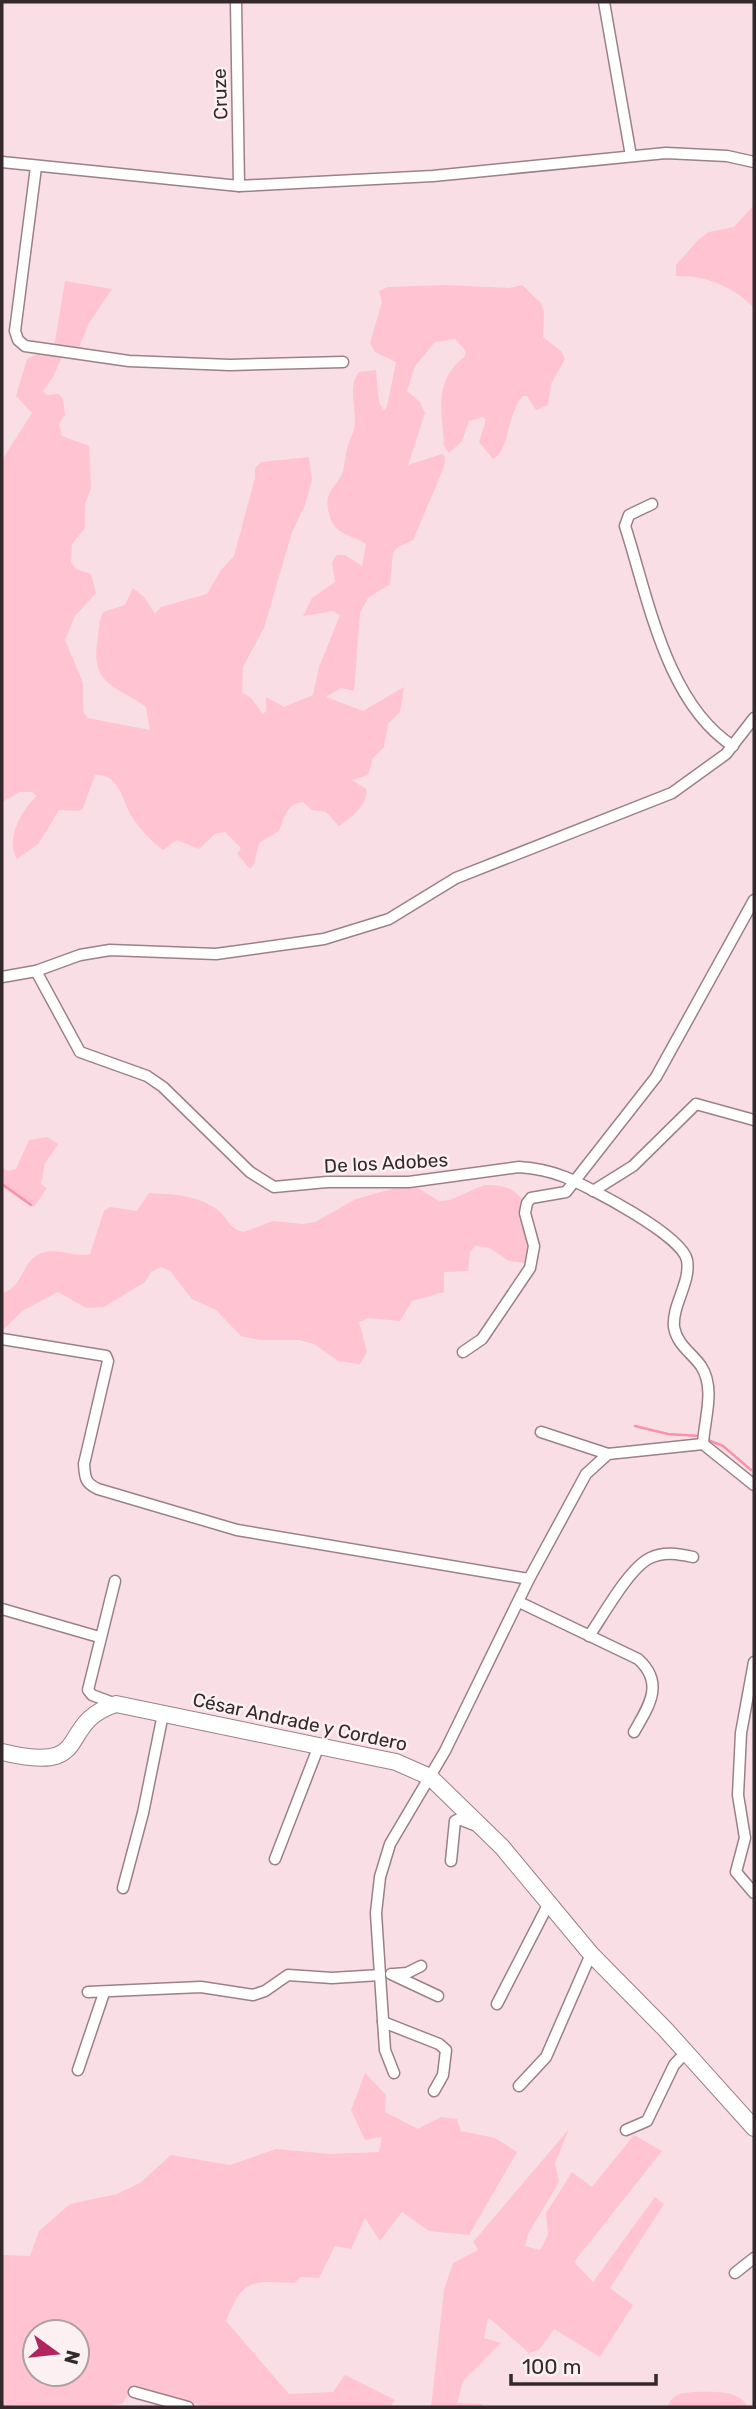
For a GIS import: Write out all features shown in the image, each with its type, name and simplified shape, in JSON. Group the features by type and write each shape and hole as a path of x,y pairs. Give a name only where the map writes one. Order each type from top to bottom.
{"street":[{"name":"Cruze","path":"236,2 239,186"},
{"path":"604,2 631,156"},
{"path":"2,162 239,186 433,176 631,156 701,154 754,162"},
{"path":"36,167 15,331 18,340 25,346 129,361 230,365 343,362"},
{"path":"652,504 629,515 625,526 664,646 688,698 709,727 733,746"},
{"path":"2,977 36,971 80,955 110,950 216,954 324,939 389,919 456,878 672,793 701,774 733,746 754,718"},
{"path":"463,1352 482,1339 530,1268 534,1246 524,1213 527,1203 531,1198 566,1192 656,1077 754,900"},
{"name":"De los Adobes","path":"36,971 80,1052 147,1076 163,1087 261,1181 285,1187 327,1182 410,1182 519,1167 537,1168 574,1181 670,1238 687,1258 687,1273 674,1328 681,1345 701,1366 706,1378 706,1427 703,1442"},
{"path":"593,1191 633,1166 696,1104 754,1120"},
{"path":"2,1339 106,1356 108,1361 84,1464 85,1478 89,1485 237,1530 530,1579"},
{"path":"541,1432 608,1454 703,1442 754,1485"},
{"path":"394,2073 385,2050 383,1972 376,1913 380,1877 390,1844 430,1777 586,1474 608,1454"},
{"path":"589,1636 638,1568 649,1558 665,1553 694,1557"},
{"path":"115,1581 88,1690 92,1695 116,1704"},
{"path":"519,1602 638,1660 647,1667 655,1685 653,1697 634,1732"},
{"path":"2,1609 99,1637"},
{"path":"754,1662 741,1733 738,1795 746,1838 736,1872 754,1892"},
{"path":"2,1752 34,1759 64,1754 71,1749 89,1716 116,1704"},
{"name":"César Andrade y Cordero","path":"116,1704 318,1748 396,1762 430,1777 482,1828 550,1902 591,1954 686,2052 754,2128"},
{"path":"123,1888 146,1802 163,1714"},
{"path":"275,1859 318,1748"},
{"path":"451,1861 456,1821 459,1819 482,1828"},
{"path":"497,2004 550,1902"},
{"path":"519,2085 546,2057 591,1954"},
{"path":"88,1992 201,1987 253,1995 265,1991 288,1975 332,1978 383,1972 407,1973 421,1966"},
{"path":"383,1972 438,1996"},
{"path":"78,2070 104,1993"},
{"path":"383,2022 439,2044 446,2050 443,2075 434,2091"},
{"path":"626,2130 647,2121 674,2065 686,2052"},
{"path":"735,2273 754,2258"},
{"path":"134,2392 188,2407"}],"shaded area":[{"path":"754,205 754,308 729,288 708,280 676,276 676,265 698,240 709,232 734,227"},
{"path":"65,281 112,289 89,323 78,350 54,347"},
{"path":"444,285 509,288 522,285 541,303 544,312 543,337 561,351 565,359 551,384 548,405 536,410 527,396 523,396 514,412 502,448 493,459 479,442 486,420 483,417 469,421 462,441 449,453 444,446 441,408 444,386 466,351 455,339 435,342 415,366 407,391 420,402 425,413 408,465 442,454 445,457 444,467 413,540 398,547 393,553 390,584 368,598 360,613 354,691 341,688 326,697 363,711 404,687 400,712 388,724 384,747 373,758 368,775 352,780 366,789 362,805 339,826 326,812 312,810 303,802 293,805 279,831 259,843 254,864 250,869 237,854 241,848 225,832 215,834 199,849 177,840 163,850 135,822 115,783 110,778 95,775 83,808 79,811 59,810 39,843 17,859 14,834 21,816 37,796 32,792 20,792 2,802 2,460 32,413 16,396 27,359 39,353 62,357 43,391 47,395 59,394 63,399 65,415 59,424 62,436 89,446 91,488 85,504 85,528 72,544 71,562 76,569 91,574 96,593 75,616 65,640 83,683 83,712 88,718 150,730 146,707 110,684 98,669 97,644 103,612 125,605 133,588 144,597 155,614 161,607 207,594 221,570 234,556 255,478 255,468 261,462 309,457 312,480 305,505 292,532 264,628 243,667 242,696 243,693 251,698 263,714 266,711 266,697 284,707 313,695 319,667 340,615 333,611 303,616 312,598 335,582 332,562 337,555 345,555 362,566 366,544 337,529 331,520 328,501 329,494 342,474 354,428 353,386 359,372 376,370 379,403 384,410 387,406 396,362 375,352 370,343 382,302 379,291 388,287"},
{"path":"47,1137 58,1144 45,1163 41,1184 47,1188 34,1207 2,1187 2,1167 7,1171 16,1169 29,1140"},
{"path":"484,1185 505,1187 521,1198 531,1216 538,1238 538,1258 535,1264 509,1261 488,1247 475,1246 470,1252 468,1271 444,1272 444,1292 412,1301 400,1321 369,1318 359,1322 367,1352 360,1364 338,1361 314,1344 299,1340 260,1340 241,1336 216,1310 192,1299 170,1271 161,1267 151,1272 145,1282 104,1307 86,1308 58,1292 22,1311 2,1331 2,1293 14,1286 33,1258 52,1251 90,1254 104,1211 110,1207 137,1211 149,1193 199,1200 215,1208 231,1225 244,1232 273,1221 303,1224 315,1222 356,1199 399,1187 418,1188 439,1201 450,1200"},
{"path":"365,2073 386,2095 385,2112 418,2129 441,2117 457,2119 461,2131 495,2138 517,2152 469,2235 429,2231 402,2212 380,2241 365,2218 351,2249 335,2246 319,2278 301,2277 294,2283 268,2282 250,2285 238,2297 226,2321 289,2394 333,2392 345,2375 395,2400 390,2407 206,2407 134,2385 122,2404 103,2407 2,2407 2,2255 30,2256 39,2231 70,2204 117,2194 140,2183 171,2155 230,2165 276,2149 330,2154 379,2152 382,2137 365,2140 351,2110"},
{"path":"569,2129 555,2163 559,2182 528,2234 525,2246 540,2250 548,2235 546,2213 572,2172 592,2187 634,2135 662,2151 574,2262 593,2282 655,2197 664,2204 610,2288 633,2305 600,2357 554,2329 540,2349 529,2353 488,2317 484,2338 501,2343 463,2381 457,2403 482,2404 482,2407 431,2407 444,2290 453,2263 478,2250 473,2242"},
{"path":"694,2392 731,2394 744,2401 748,2407 668,2407 678,2395"}],"waterway":[{"path":"2,1184 31,1205"},
{"path":"635,1426 668,1434 699,1436"},
{"path":"708,1440 723,1446 751,1470"}]}
